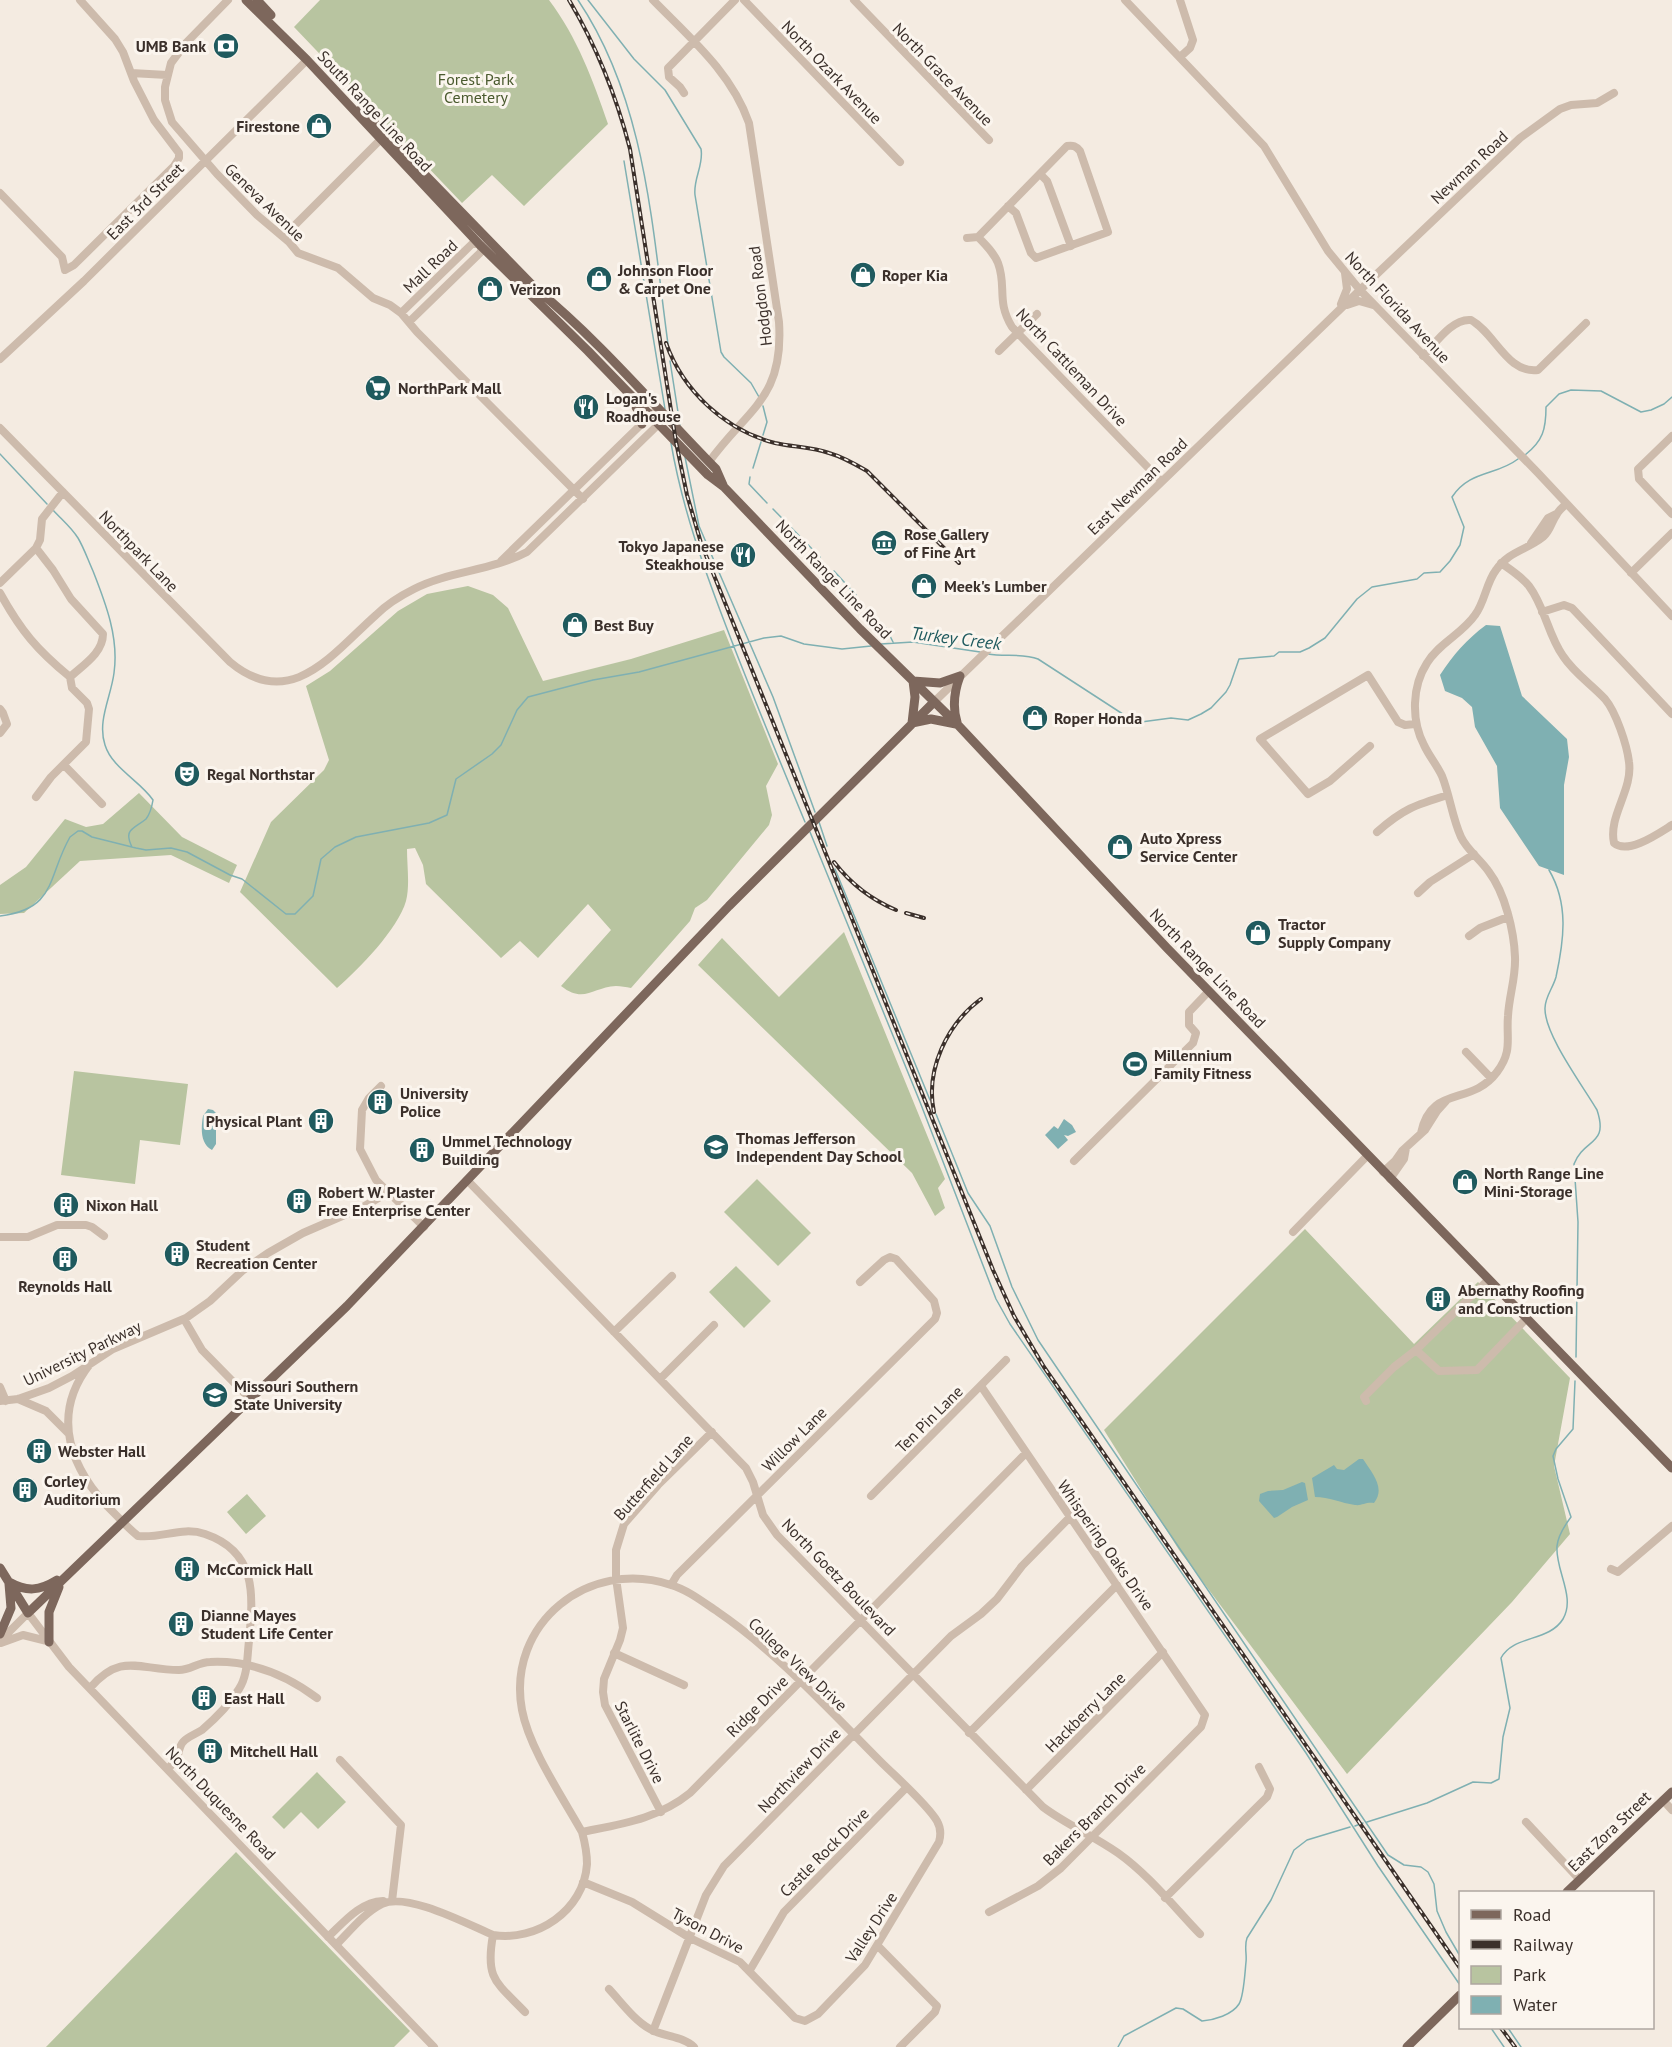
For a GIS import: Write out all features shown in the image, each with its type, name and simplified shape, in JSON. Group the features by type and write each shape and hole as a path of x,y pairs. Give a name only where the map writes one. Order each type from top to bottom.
{"main road":[{"name":"South Range Line Road","path":"246,0 483,242"},
{"name":"South Range Line Road","path":"256,0 483,242"},
{"name":"North Range Line Road","path":"483,242 650,416 958,725 1209,991 1672,1468"},
{"name":"North Range Line Road","path":"483,242 572,320 716,469 724,488"},
{"path":"588,351 592,361 640,411 642,424"},
{"path":"912,723 915,697 913,681 940,683 963,673"},
{"path":"912,723 931,719 958,725 954,710 954,696 963,673"},
{"path":"28,1613 347,1306 729,906 934,702"},
{"name":"North Duquesne Road","path":"0,1568 28,1613"},
{"path":"0,1634 10,1608 8,1581 23,1588 35,1590 70,1573"},
{"path":"49,1642 48,1619 51,1604 58,1589 70,1573"},
{"name":"East Zora Street","path":"1569,1891 1672,1791"},
{"path":"1407,2047 1459,1997"}],"street":[{"path":"0,192 62,257 65,270 74,265 174,166 179,158 175,146 154,120 114,39 80,0"},
{"path":"131,73 167,75 179,51 228,0"},
{"name":"Hodgdon Road","path":"653,0 724,73 743,105 749,123 779,322 780,353 774,375 763,399 709,462"},
{"path":"684,93 669,76 667,70 735,0"},
{"name":"North Ozark Avenue","path":"744,0 900,162"},
{"name":"North Grace Avenue","path":"854,0 989,140"},
{"name":"North Florida Avenue","path":"1125,0 1264,146 1328,251 1360,290 1538,473 1672,616"},
{"path":"1180,0 1197,50"},
{"path":"1180,57 1191,46 1192,37"},
{"name":"East 3rd Street","path":"0,359 84,281 307,60"},
{"name":"Geneva Avenue","path":"167,75 165,100 168,112 180,133 257,215 298,253 338,268 373,298 390,305 401,313 583,500"},
{"name":"Newman Road","path":"1360,290 1520,138 1560,109 1571,105 1597,103 1614,93"},
{"path":"283,237 381,139"},
{"path":"968,238 978,237 1008,206 1040,174 1067,146 1076,146 1080,150 1108,232 1039,258 1034,257 1016,213 1008,206"},
{"path":"1040,174 1047,181 1071,246"},
{"name":"North Cattleman Drive","path":"978,237 994,255 998,264 1001,273 1003,310 1018,333 1161,481"},
{"name":"Mall Road","path":"401,313 473,243 483,242 482,251 410,322"},
{"path":"1336,312 1346,294 1345,271"},
{"name":"East Newman Road","path":"934,702 1360,290"},
{"path":"1336,312 1355,302 1366,302 1375,306"},
{"path":"999,351 1037,314"},
{"path":"1423,356 1454,325 1464,319 1476,323 1519,367 1528,371 1538,370 1586,323"},
{"path":"500,562 658,408"},
{"path":"500,562 527,552 666,417"},
{"name":"Northpark Lane","path":"0,428 230,662 248,674 268,681 288,680 310,673 322,666 387,605 417,588 440,579 481,570 500,562"},
{"path":"1672,436 1638,469 1639,479 1672,514"},
{"path":"0,583 36,548 40,540 42,519 63,492"},
{"path":"1387,1175 1420,1133 1425,1119 1435,1104 1479,1088 1491,1078 1503,1062 1509,1044 1508,1017 1515,958 1512,930 1500,887 1462,839 1442,776 1423,744 1415,724 1417,683 1427,663 1442,645 1476,615 1494,572 1501,563 1548,533 1556,514 1566,504"},
{"path":"1631,573 1672,533"},
{"path":"36,548 71,599 103,634 103,643 97,652 70,677"},
{"path":"1501,563 1531,588 1561,654 1578,674 1605,699 1618,725 1629,763 1629,775 1613,829 1614,843 1626,847 1644,841 1672,825"},
{"path":"0,593 17,623 44,655 70,677 72,688 87,703 89,709 86,742 51,777 36,797"},
{"path":"1542,612 1564,605 1572,608 1672,714"},
{"path":"1370,746 1330,781 1308,794 1260,739 1368,675 1398,722 1405,725 1415,724"},
{"path":"0,710 7,724 0,733"},
{"path":"64,765 102,804"},
{"path":"1377,832 1407,809 1448,795"},
{"path":"1418,893 1430,882 1474,854"},
{"path":"1469,936 1480,928 1508,917"},
{"path":"1074,1161 1192,1043 1196,1034 1189,1025 1189,1012 1209,991"},
{"path":"1466,1052 1491,1078"},
{"path":"381,1086 369,1098 362,1110 360,1149 376,1180 424,1227"},
{"path":"1293,1232 1368,1155"},
{"name":"North Goetz Boulevard","path":"468,1181 746,1468 753,1482 763,1515 777,1535 860,1621 1026,1790 1055,1816 1092,1836 1128,1860 1200,1934"},
{"name":"University Parkway","path":"3,1401 51,1387 113,1349 184,1319 210,1301 242,1270 268,1253 303,1233 363,1207 387,1193"},
{"path":"0,1237 28,1237 57,1226 86,1225 104,1236"},
{"name":"Willow Lane","path":"671,1585 677,1575 935,1319 937,1313 934,1301 896,1259 890,1257 884,1260 860,1282"},
{"path":"614,1332 672,1276"},
{"path":"1366,1401 1364,1396 1379,1380 1416,1350 1488,1280"},
{"path":"184,1319 202,1350 250,1400"},
{"path":"1416,1350 1439,1371 1477,1370 1526,1319"},
{"path":"660,1379 714,1324"},
{"name":"Ten Pin Lane","path":"871,1496 1006,1360"},
{"path":"90,1364 82,1373 72,1396 68,1433 74,1455 86,1482 100,1500 130,1530 141,1536 178,1530 203,1533 221,1541 239,1557 248,1574 252,1596 247,1665 243,1680 229,1704 210,1723 182,1743 168,1770"},
{"name":"Whispering Oaks Drive","path":"981,1386 1202,1708 1205,1720"},
{"path":"0,1387 3,1401"},
{"path":"18,1398 47,1412 68,1433"},
{"name":"Butterfield Lane","path":"616,1578 616,1550 624,1524 658,1485 712,1432"},
{"name":"Ridge Drive","path":"582,1832 640,1820 677,1804 690,1793 1026,1453"},
{"name":"Northview Drive","path":"653,2031 706,1895 724,1866 951,1636 997,1599 1022,1566 1070,1517"},
{"path":"1611,1569 1618,1572 1672,1526"},
{"name":"College View Drive","path":"584,1882 586,1856 582,1832 526,1727 521,1701 522,1674 532,1641 552,1612 567,1598 584,1588 616,1578 647,1579 671,1585 695,1596 748,1633 906,1788 934,1817 941,1832"},
{"name":"Starlite Drive","path":"616,1578 623,1628 604,1679 605,1705 661,1812"},
{"path":"969,1733 1118,1585"},
{"path":"0,1642 28,1613"},
{"name":"North Duquesne Road","path":"28,1613 69,1667 434,2047"},
{"path":"0,1642 23,1635 49,1642"},
{"name":"Hackberry Lane","path":"1026,1790 1163,1652"},
{"path":"614,1653 684,1685"},
{"path":"90,1688 101,1675 121,1665 178,1670 208,1662 247,1665 275,1672 317,1698"},
{"name":"Bakers Branch Drive","path":"989,1912 1048,1878 1201,1727 1205,1720"},
{"path":"340,1760 401,1826 390,1902"},
{"path":"1166,1898 1267,1797 1270,1789 1259,1767"},
{"name":"Castle Rock Drive","path":"750,1970 788,1908 906,1788"},
{"path":"1663,1800 1672,1810"},
{"path":"1526,1822 1580,1880"},
{"name":"Valley Drive","path":"805,2021 818,2014 865,1965 939,1842 941,1832"},
{"path":"328,1937 361,1908 377,1901 416,1904 493,1935 504,1937 524,1935 547,1926 570,1905 584,1882"},
{"name":"Tyson Drive","path":"584,1882 632,1902 690,1938 730,1956 750,1970 795,2018 805,2021"},
{"path":"336,1945 370,1912 390,1902"},
{"path":"493,1935 489,1959 492,1974 503,1990 525,2012"},
{"path":"878,1946 936,2004 937,2009 900,2047"},
{"path":"609,1989 635,2018 653,2031 688,2042 694,2047"}],"green space":[{"name":"Forest Park Cemetery","path":"320,0 549,0 576,44 608,124 524,206 492,175 462,203 294,27"},
{"path":"468,586 493,595 508,608 543,681 631,659 724,630 778,764 766,786 772,815 769,825 707,900 695,908 690,921 631,988 616,986 576,994 561,986 611,930 588,904 538,958 520,941 501,958 426,884 423,865 415,848 407,849 408,889 402,912 377,948 337,988 240,892 271,822 324,770 329,760 306,686 330,671 398,611 427,594"},
{"path":"139,793 182,837 237,865 229,883 171,855 80,861 24,913 0,914 0,885 26,867 65,819 86,827 103,824"},
{"path":"844,932 945,1179 938,1188 945,1208 935,1216 912,1173 698,965 722,938 779,997"},
{"path":"74,1071 188,1084 180,1145 140,1140 135,1184 61,1175"},
{"path":"757,1179 811,1233 778,1266 724,1212"},
{"path":"1305,1229 1414,1344 1478,1282 1570,1378 1554,1466 1570,1534 1512,1602 1347,1774 1179,1550 1104,1430"},
{"path":"736,1266 771,1301 744,1328 709,1292"},
{"path":"247,1494 266,1516 246,1534 227,1512"},
{"path":"317,1772 346,1802 318,1829 301,1812 284,1829 272,1817"},
{"path":"236,1852 410,2031 394,2047 46,2047"}],"water":[{"path":"1486,625 1500,626 1522,696 1567,739 1569,757 1564,785 1564,875 1539,866 1500,808 1497,766 1475,727 1472,707 1462,698 1445,691 1440,675 1461,648"},
{"path":"208,1109 216,1113 216,1144 212,1150 205,1144 202,1135 203,1116"},
{"path":"1064,1119 1072,1125 1076,1132 1068,1136 1064,1135 1068,1140 1058,1149 1045,1135 1054,1126 1058,1129"},
{"path":"1359,1459 1363,1459 1374,1475 1378,1486 1379,1492 1374,1503 1355,1505 1315,1497 1312,1478 1334,1465 1337,1469 1344,1470"},
{"path":"1302,1482 1305,1483 1308,1500 1277,1517 1274,1518 1259,1501 1260,1494 1283,1490"}],"waterway":[{"path":"578,0 601,39 632,122 650,210 668,344"},
{"path":"588,0 634,59 665,90 701,149 695,195 721,352 751,383 759,397"},
{"path":"624,161 665,409"},
{"path":"670,361 680,425"},
{"name":"Turkey Creek","path":"1525,455 1540,439 1544,428 1546,407 1559,394 1571,390 1601,391 1641,412 1664,404 1672,397"},
{"path":"763,406 767,422 763,435"},
{"path":"753,468 761,442"},
{"path":"671,443 687,513 709,581 805,822"},
{"path":"0,454 47,504"},
{"path":"685,457 699,526 773,697 815,812"},
{"name":"Turkey Creek","path":"988,654 1038,659 1132,720 1141,722 1171,718 1188,720 1211,708 1226,692 1239,659 1274,656 1279,652 1300,652 1325,638 1357,599 1372,587 1417,579 1424,573 1440,572 1460,545 1464,527 1452,497 1467,482 1518,459"},
{"path":"750,477 749,484 767,503"},
{"path":"773,509 820,557"},
{"path":"53,510 72,530 86,554 107,609 113,634 115,660 104,718 105,745 120,768 153,800 146,819 129,833 132,847"},
{"path":"834,571 856,595"},
{"path":"886,628 893,642"},
{"name":"Turkey Creek","path":"0,916 32,906 41,898 48,889 70,837 78,831 92,837 146,850 171,848 187,852 242,879 286,914 295,914 313,896 321,859 335,847 356,837 429,823 447,815 456,779 501,745 517,710 528,697 593,680 639,672 764,638 781,636 804,644 842,649 871,646"},
{"name":"Turkey Creek","path":"881,644 913,642 980,652"},
{"path":"819,822 827,846"},
{"path":"810,832 920,1102 996,1299 1010,1324 1306,1753 1378,1866 1459,1984"},
{"path":"835,869 930,1100"},
{"path":"1549,870 1560,896 1563,936 1556,977 1545,1004 1546,1019 1557,1045 1597,1110 1600,1122 1598,1136 1583,1150 1574,1164 1578,1222 1576,1357"},
{"path":"936,1114 968,1193 990,1226 1012,1287 1038,1340 1388,1855 1404,1865 1421,1867 1428,1872 1434,1884 1437,1911 1459,1954"},
{"path":"1367,1822 1427,1803 1473,1782 1491,1783 1499,1779 1503,1737 1510,1708 1501,1658 1514,1645 1549,1632 1563,1619 1566,1611 1566,1593 1557,1546 1560,1535 1571,1517 1553,1456 1573,1429 1575,1381"},
{"path":"1355,1826 1363,1823"},
{"path":"1118,2047 1124,2036 1176,2008 1183,2009 1202,2021 1222,2016 1236,2008 1243,1990 1247,1938 1271,1900 1294,1850 1307,1840 1350,1827"},
{"path":"1492,2029 1504,2047"},
{"path":"1509,2029 1521,2047"}],"railway":[{"path":"569,0 605,72 630,149 676,442 687,495 701,543 993,1270 1014,1316 1044,1367 1459,1967"},
{"path":"666,343 683,377 708,406 723,418 757,437 775,443 829,453 867,471 959,563"},
{"path":"834,862 862,890 896,910"},
{"path":"906,913 924,918"},
{"path":"934,1112 933,1080 941,1049 958,1021 981,999"},
{"path":"1502,2029 1515,2047"}],"place":[{"name":"UMB Bank","path":"226,46"},
{"name":"Firestone","path":"319,126"},
{"name":"Roper Kia","path":"863,275"},
{"name":"Johnson Floor & Carpet One","path":"599,279"},
{"name":"Verizon","path":"490,289"},
{"name":"NorthPark Mall","path":"378,388"},
{"name":"Logan's Roadhouse","path":"586,407"},
{"name":"Rose Gallery of Fine Art","path":"884,543"},
{"name":"Tokyo Japanese Steakhouse","path":"743,555"},
{"name":"Meek's Lumber","path":"924,586"},
{"name":"Best Buy","path":"575,625"},
{"name":"Roper Honda","path":"1035,718"},
{"name":"Regal Northstar","path":"187,774"},
{"name":"Auto Xpress Service Center","path":"1120,847"},
{"name":"Tractor Supply Company","path":"1258,933"},
{"name":"Millennium Family Fitness","path":"1135,1064"},
{"name":"University Police","path":"380,1102"},
{"name":"Physical Plant","path":"321,1121"},
{"name":"Thomas Jefferson Independent Day School","path":"716,1147"},
{"name":"Ummel Technology Building","path":"422,1150"},
{"name":"North Range Line Mini-Storage","path":"1465,1182"},
{"name":"Robert W. Plaster Free Enterprise Center","path":"299,1201"},
{"name":"Nixon Hall","path":"66,1205"},
{"name":"Student Recreation Center","path":"177,1254"},
{"name":"Reynolds Hall","path":"65,1259"},
{"name":"Abernathy Roofing and Construction","path":"1438,1299"},
{"name":"Missouri Southern State University","path":"215,1395"},
{"name":"Webster Hall","path":"39,1451"},
{"name":"Corley Auditorium","path":"25,1490"},
{"name":"McCormick Hall","path":"187,1569"},
{"name":"Dianne Mayes Student Life Center","path":"181,1624"},
{"name":"East Hall","path":"204,1698"},
{"name":"Mitchell Hall","path":"210,1751"}]}
